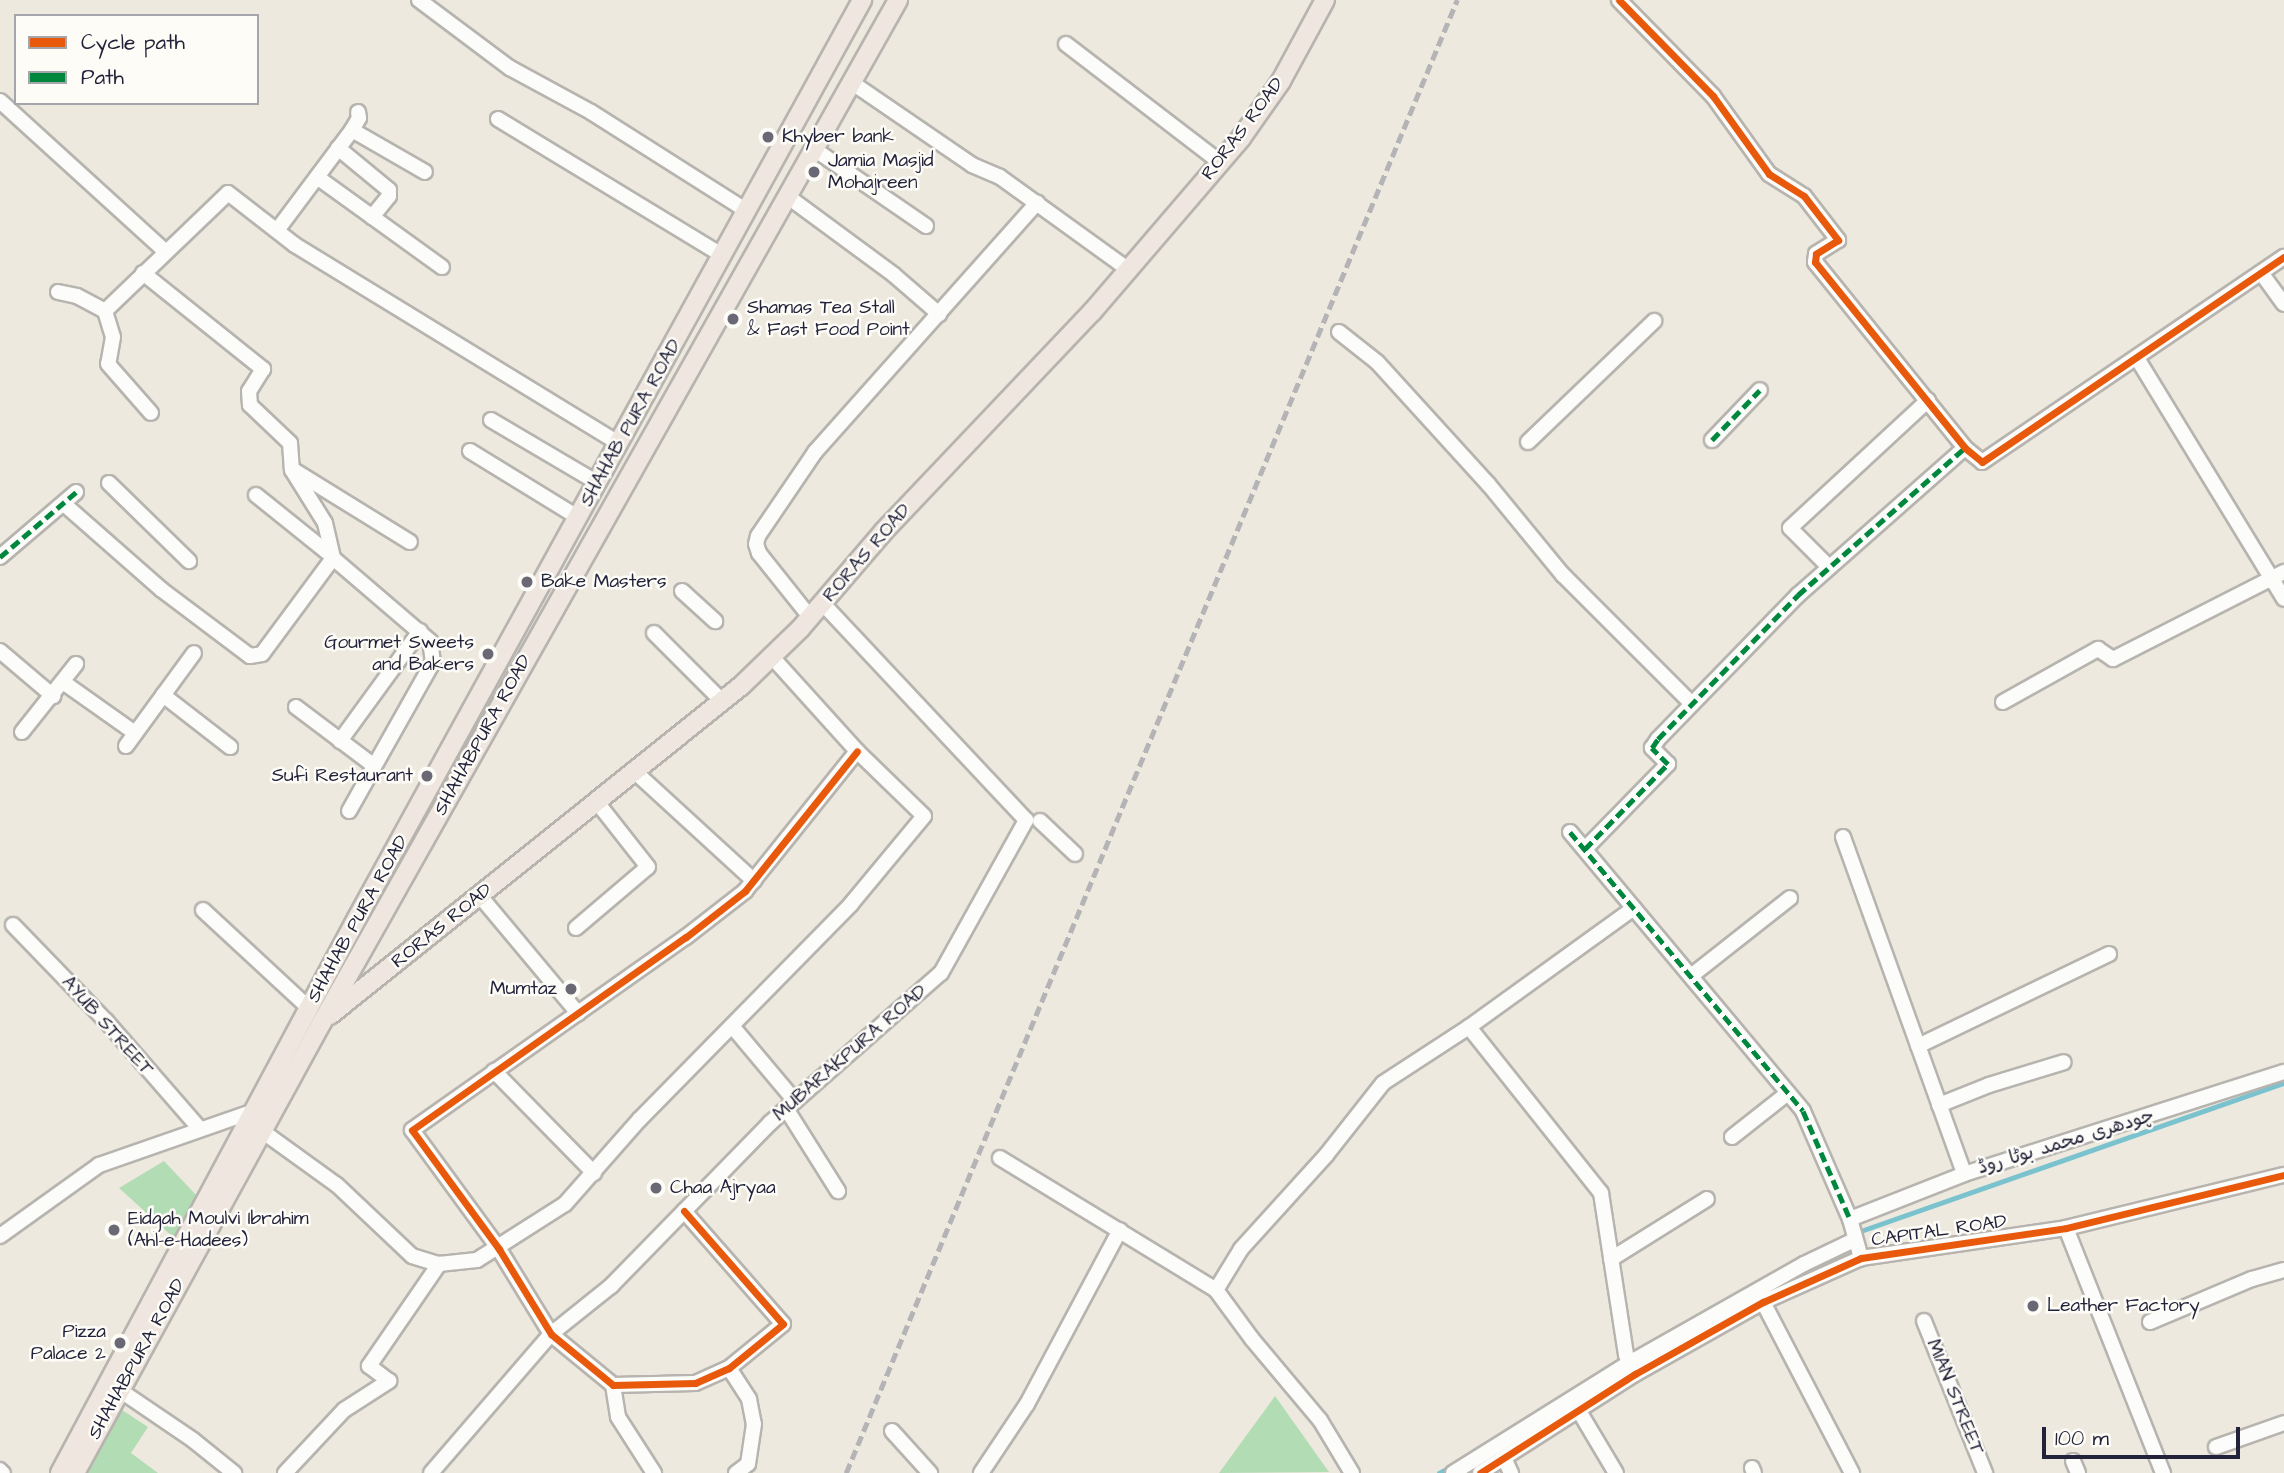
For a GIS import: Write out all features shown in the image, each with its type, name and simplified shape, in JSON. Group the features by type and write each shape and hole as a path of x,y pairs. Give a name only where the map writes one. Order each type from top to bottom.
{"main road":[{"name":"SHAHAB PURA ROAD","path":"60,1473 309,1008 862,0"},
{"name":"SHAHABPURA ROAD","path":"75,1473 322,1022 898,0"},
{"name":"RORAS ROAD","path":"322,1022 722,701 772,657 884,531 1129,270 1220,162 1281,81 1325,0"},
{"path":"633,420 645,431 656,429"},
{"path":"611,460 626,464 631,472"}],"street":[{"path":"419,0 510,68 590,112 747,211"},
{"path":"1619,0 1713,96 1769,174 1804,195 1838,240 1816,254 1815,262 1965,449 1982,462 2284,257"},
{"path":"1066,44 1220,162"},
{"path":"851,82 972,165 1000,177 1129,270"},
{"path":"0,101 165,251"},
{"path":"278,229 352,130 359,118 358,113"},
{"path":"498,119 723,256"},
{"path":"352,130 425,172"},
{"path":"338,148 389,190 389,196 372,217"},
{"path":"814,149 926,226"},
{"path":"317,177 442,267"},
{"path":"105,311 228,193 278,229 295,245 620,443"},
{"path":"787,196 894,275 939,314"},
{"path":"810,617 759,553 756,544 758,536 815,452 1037,203"},
{"path":"64,504 162,590 256,658 262,654 332,557 325,523 292,470 290,443 250,405 247,397 263,369 143,273"},
{"path":"2262,274 2284,304"},
{"path":"58,292 77,296 105,311 113,337 108,364 151,412"},
{"path":"1528,442 1654,321"},
{"path":"1339,332 1377,362 1489,485 1563,575 1692,704"},
{"path":"2137,358 2279,576 2284,599"},
{"path":"1712,440 1760,390"},
{"path":"1829,567 1790,528 1927,400"},
{"path":"491,420 598,483"},
{"path":"1585,849 1668,764 1654,751 1653,745 1829,567 1965,449"},
{"path":"470,451 579,518"},
{"path":"292,470 410,542"},
{"path":"109,483 189,561"},
{"path":"0,556 76,492"},
{"path":"256,495 430,641 433,662 349,811"},
{"path":"2003,702 2098,649 2113,659 2279,576"},
{"path":"682,591 715,621"},
{"name":"MUBARAKPURA ROAD","path":"431,1473 551,1334 611,1286 791,1105 941,973 1026,820 822,603"},
{"path":"341,741 420,631"},
{"path":"654,633 722,701"},
{"path":"0,651 53,696"},
{"path":"126,746 194,653"},
{"path":"262,1131 337,1185 412,1256 439,1264 477,1260 499,1249 565,1204 640,1119 851,905 924,816 858,751 772,657"},
{"path":"22,732 76,664"},
{"path":"63,681 135,733"},
{"path":"163,695 230,747"},
{"path":"296,707 373,765"},
{"path":"684,1211 783,1324 729,1368 695,1383 613,1385 551,1334 499,1249 412,1130 686,937 754,881 858,751"},
{"path":"633,770 754,881"},
{"path":"576,928 648,867 596,801"},
{"path":"1040,821 1075,854"},
{"path":"1570,832 1803,1111 1850,1219 1861,1258"},
{"path":"1843,837 1964,1174"},
{"path":"480,896 578,1013"},
{"path":"1691,976 1790,898"},
{"path":"1216,1290 1241,1249 1327,1154 1384,1083 1469,1027 1633,908"},
{"path":"203,910 309,1008"},
{"name":"AYUB STREET","path":"13,925 106,1021 200,1129"},
{"path":"1918,1046 2109,954"},
{"path":"732,1026 791,1105 838,1191"},
{"path":"1469,1027 1601,1193 1630,1364"},
{"path":"1939,1105 1989,1085 2064,1062"},
{"path":"494,1071 594,1173"},
{"name":"چودھری محمد بوٹا روڈ","path":"1850,1219 1964,1174 2284,1072"},
{"path":"1732,1137 1788,1093"},
{"path":"0,1236 99,1166 254,1111"},
{"path":"1000,1158 1216,1290 1252,1339 1320,1420 1352,1473"},
{"name":"CAPITAL ROAD","path":"1480,1473 1579,1410 1630,1364 1861,1258 2066,1227 2284,1175"},
{"path":"1611,1259 1707,1199"},
{"path":"2066,1227 2163,1473"},
{"path":"981,1473 1027,1404 1119,1230"},
{"path":"1453,1473 1630,1364 1804,1264 1854,1240"},
{"path":"285,1473 344,1410 389,1381 369,1366 439,1264"},
{"path":"2150,1322 2252,1279 2284,1270"},
{"path":"1763,1302 1852,1473"},
{"name":"MIAN STREET","path":"1924,1321 1985,1473"},
{"path":"729,1368 749,1399 754,1424 748,1464 736,1473"},
{"path":"613,1385 618,1418 654,1473"},
{"path":"121,1391 193,1440 234,1473"},
{"path":"1579,1410 1616,1473"},
{"path":"2216,1447 2284,1423"},
{"path":"892,1431 930,1473"},
{"path":"1504,1458 1511,1473"}],"green space":[{"path":"164,1161 197,1196 174,1238 119,1188"},
{"path":"1275,1396 1329,1472 1219,1473"},
{"path":"113,1404 148,1427 131,1453 158,1473 76,1473"}],"waterway":[{"path":"1855,1233 2284,1083"},
{"path":"1801,1258 1825,1246"},
{"path":"1439,1473 1454,1465"}],"railway":[{"path":"846,1473 1457,0"}],"marked path":[{"path":"1712,440 1760,390"},
{"path":"1585,849 1668,764 1652,748 1658,739 1798,595 1965,448"},
{"path":"0,557 76,492"},
{"path":"1570,832 1803,1111 1850,1219"}],"cycle path":[{"path":"1619,0 1713,96 1769,174 1804,196 1838,240 1816,254 1815,262 1965,448 1982,462 2284,257"},
{"path":"684,1211 783,1324 729,1368 695,1383 613,1385 551,1334 499,1249 412,1130 686,937 745,891 857,751"},
{"path":"1480,1473 1635,1374 1763,1302 1861,1258 2066,1228 2284,1175"}],"place":[{"name":"Khyber bank","path":"768,137"},
{"name":"Jamia Masjid Mohajreen","path":"814,172"},
{"name":"Shamas Tea Stall & Fast Food Point","path":"733,319"},
{"name":"Bake Masters","path":"527,582"},
{"name":"Gourmet Sweets and Bakers","path":"488,654"},
{"name":"Sufi Restaurant","path":"427,776"},
{"name":"Mumtaz","path":"571,989"},
{"name":"Chaa Ajryaa","path":"656,1188"},
{"name":"Eidgah Moulvi Ibrahim (Ahl-e-Hadees)","path":"114,1230"},
{"name":"Leather Factory","path":"2033,1306"},
{"name":"Pizza Palace 2","path":"120,1343"}]}
